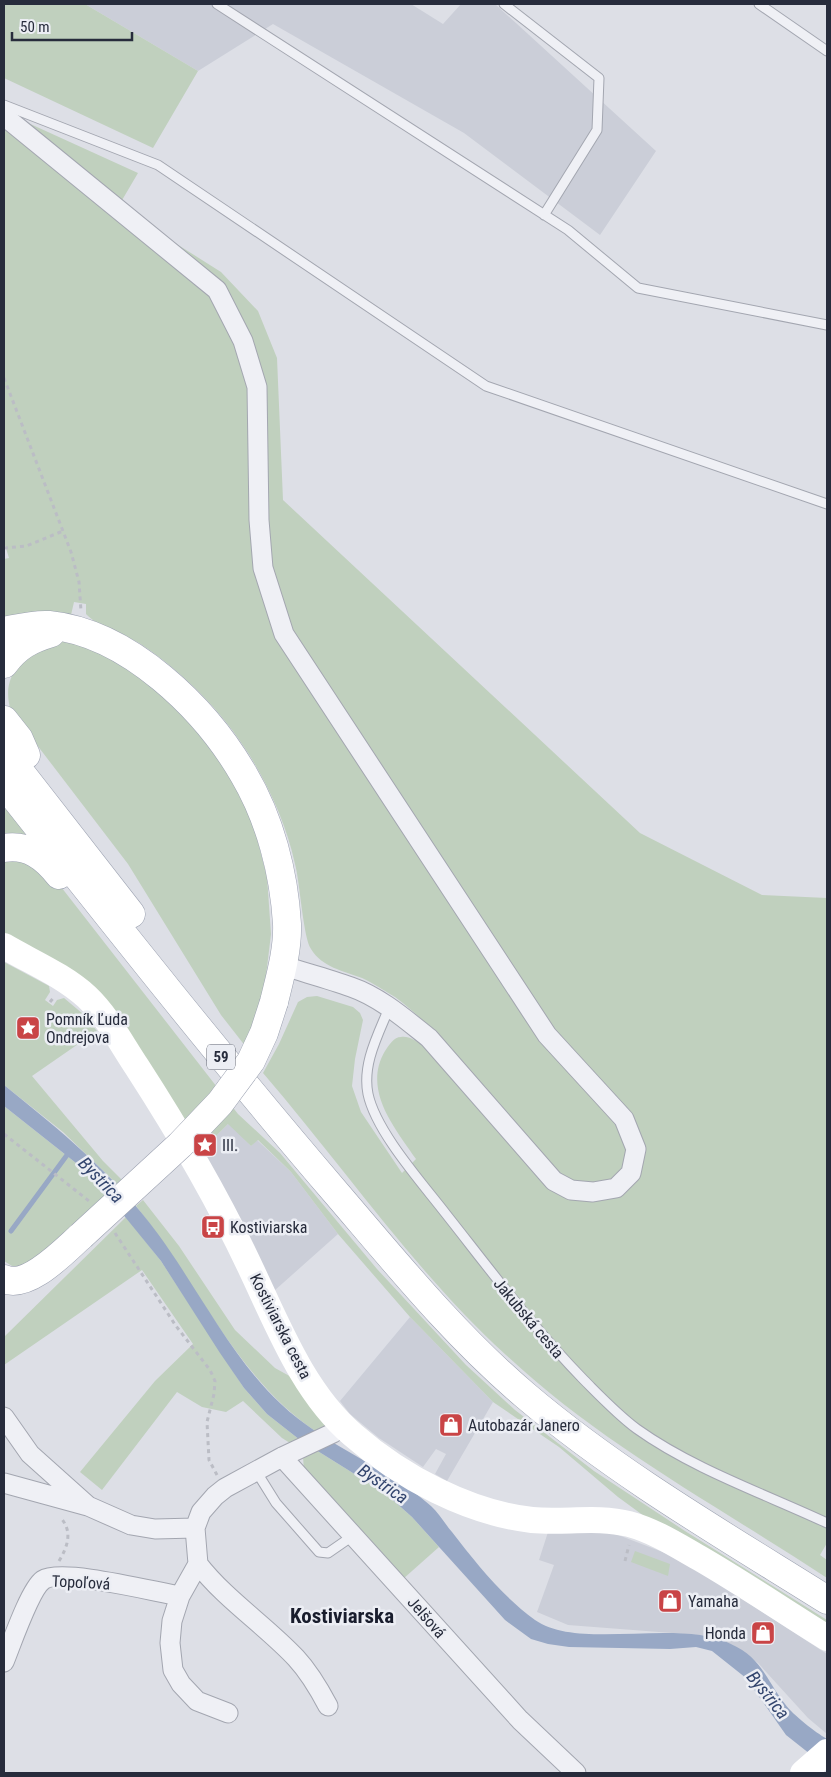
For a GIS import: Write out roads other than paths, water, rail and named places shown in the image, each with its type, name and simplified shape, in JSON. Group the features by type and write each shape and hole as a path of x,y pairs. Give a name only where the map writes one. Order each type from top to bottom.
{"main road":[{"path":"4,631 25,626 49,625 72,630 108,642 170,685 201,715 240,769 264,818 276,856 284,893 287,926 284,966 264,1033 251,1061 225,1096 180,1145 81,1236 31,1277 20,1281 4,1279"},
{"path":"4,664 12,652 29,640 72,630"},
{"path":"4,720 19,740 15,753"},
{"path":"4,735 15,753"},
{"name":"59","path":"15,753 50,786 62,825 263,1085 340,1197"},
{"name":"59","path":"4,784 263,1108 443,1317 494,1368 526,1396 641,1482 827,1600"},
{"path":"4,848 14,846 34,851 50,863 68,886 106,913"}],"street":[{"path":"4,116 217,290 243,341 257,387 259,520 263,568 284,634 547,1035 624,1119 636,1149 632,1173 616,1188 593,1192 571,1190 554,1181 429,1038 389,1008 351,987 284,966"},
{"name":"Kostiviarska cesta","path":"4,946 65,981 87,997 108,1022 158,1100 200,1171 244,1255 296,1362 332,1415 338,1430 400,1469 460,1502 476,1508 532,1520 610,1521 642,1528 714,1567 827,1638"},
{"path":"4,1417 30,1454 88,1506"},
{"path":"228,1713 197,1701 181,1684 173,1670 170,1643 172,1621 180,1596 198,1564 195,1528 201,1512 215,1496 226,1488 282,1457 338,1430"},
{"name":"Jelšová","path":"282,1457 520,1720 576,1773"},
{"path":"4,1483 88,1506 131,1525 155,1530 195,1528"},
{"path":"198,1564 220,1589 296,1657 309,1673 328,1706"},
{"name":"Topoľová","path":"4,1662 32,1595 44,1580 50,1577 106,1582 180,1596"}],"lane":[{"path":"216,4 568,230 638,288 827,325"},
{"path":"504,4 599,78 596,130 544,215"},
{"path":"759,4 827,51"},
{"path":"4,105 158,165 486,386 827,504"},
{"name":"Jakubská cesta","path":"389,1008 373,1046 366,1074 368,1095 376,1116 419,1180 537,1329 595,1391 644,1433 683,1457 827,1523"},
{"path":"256,1471 276,1503 319,1552 328,1553 354,1535"}],"water":[{"name":"Bystrica","path":"4,1085 66,1136 124,1192 173,1255 231,1345 281,1404 317,1432 395,1479 431,1506 490,1579 523,1611 535,1620 554,1629 577,1633 684,1634 709,1637 731,1644 750,1656 757,1663 778,1695 793,1713 827,1739 824,1765 786,1735 746,1678 712,1651 696,1647 670,1649 569,1647 548,1644 531,1639 505,1620 412,1517 385,1493 300,1440 267,1414 244,1388 161,1261 108,1196 76,1163 4,1106"}],"waterway":[{"path":"11,1231 70,1151"}],"place":[{"name":"Pomník Ľuda Ondrejova","path":"28,1028"},
{"name":"III.","path":"205,1145"},
{"name":"Kostiviarska","path":"213,1227"},
{"name":"Autobazár Janero","path":"451,1425"},
{"name":"Yamaha","path":"670,1601"},
{"name":"Honda","path":"763,1633"}],"district":[{"name":"Kostiviarska","path":"342,1616"}]}
